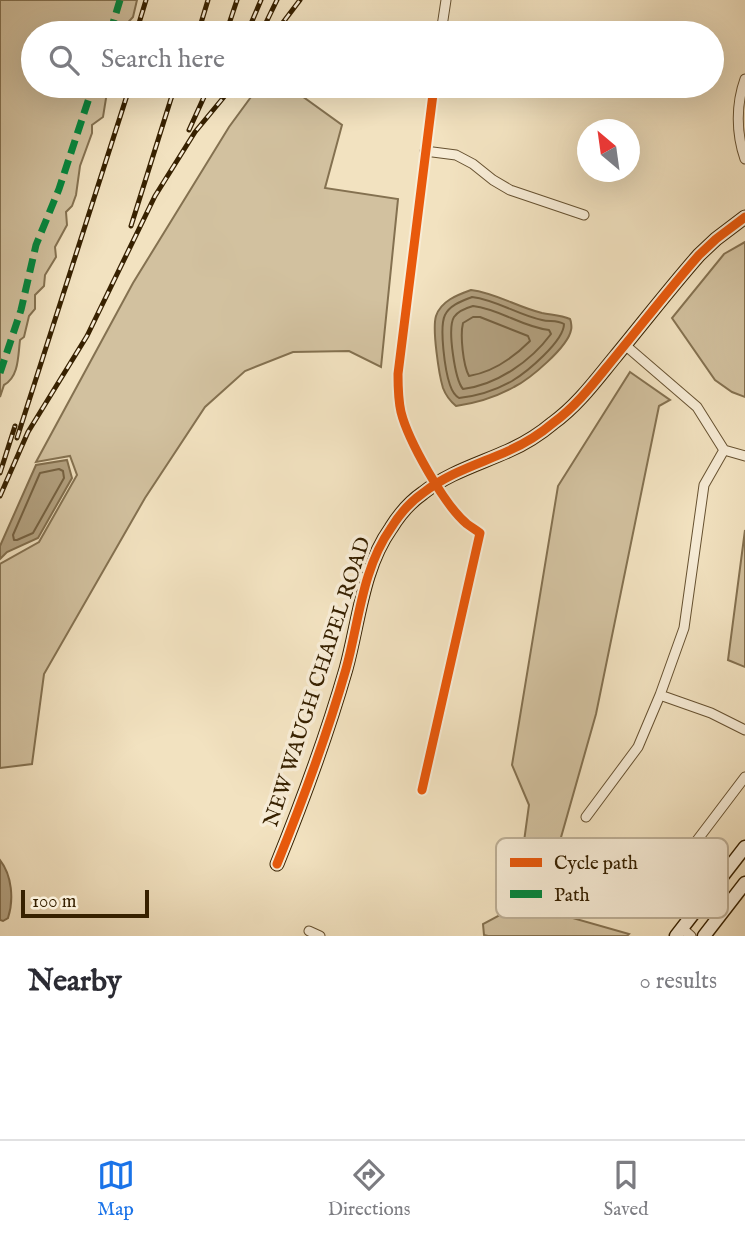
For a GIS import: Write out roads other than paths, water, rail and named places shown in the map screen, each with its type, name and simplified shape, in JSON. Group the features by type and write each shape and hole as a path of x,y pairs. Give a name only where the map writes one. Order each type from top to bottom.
{"street":[{"path":"442,21 446,0"},
{"path":"745,79 738,119 745,159"},
{"path":"422,790 480,533 456,512 436,483 405,428 400,411 398,374 432,98"},
{"path":"425,150 456,155 510,190 584,215"},
{"name":"NEW WAUGH CHAPEL ROAD","path":"277,864 324,740 377,551 398,517 421,493 436,483 511,450 555,422 590,387 699,255 745,217"},
{"path":"625,345 698,407 724,450 745,456"},
{"path":"586,817 638,747 660,695 684,628 704,485 724,450"},
{"path":"660,695 711,713 745,730"},
{"path":"699,838 745,777"},
{"path":"728,871 745,847"},
{"path":"728,905 745,883"},
{"path":"683,934 694,918"},
{"path":"704,936 718,918"},
{"path":"309,931 320,936"}],"water":[{"path":"471,290 542,313 570,319 571,329 556,353 521,383 493,397 456,406 447,396 441,382 435,322 438,311 446,302"},
{"path":"67,460 72,478 38,538 7,552 0,559 0,546 36,465"},
{"path":"0,860 7,873 11,896 8,918 3,921 0,920"}],"railway":[{"path":"140,21 146,0"},
{"path":"202,21 208,0"},
{"path":"230,21 237,0"},
{"path":"252,21 261,0"},
{"path":"267,21 277,0"},
{"path":"284,21 300,0"},
{"path":"17,438 126,98"},
{"path":"131,226 171,98"},
{"path":"189,130 204,98"},
{"path":"0,496 28,432 87,336 155,196 195,132 223,98"},
{"path":"0,473 15,426"}]}
